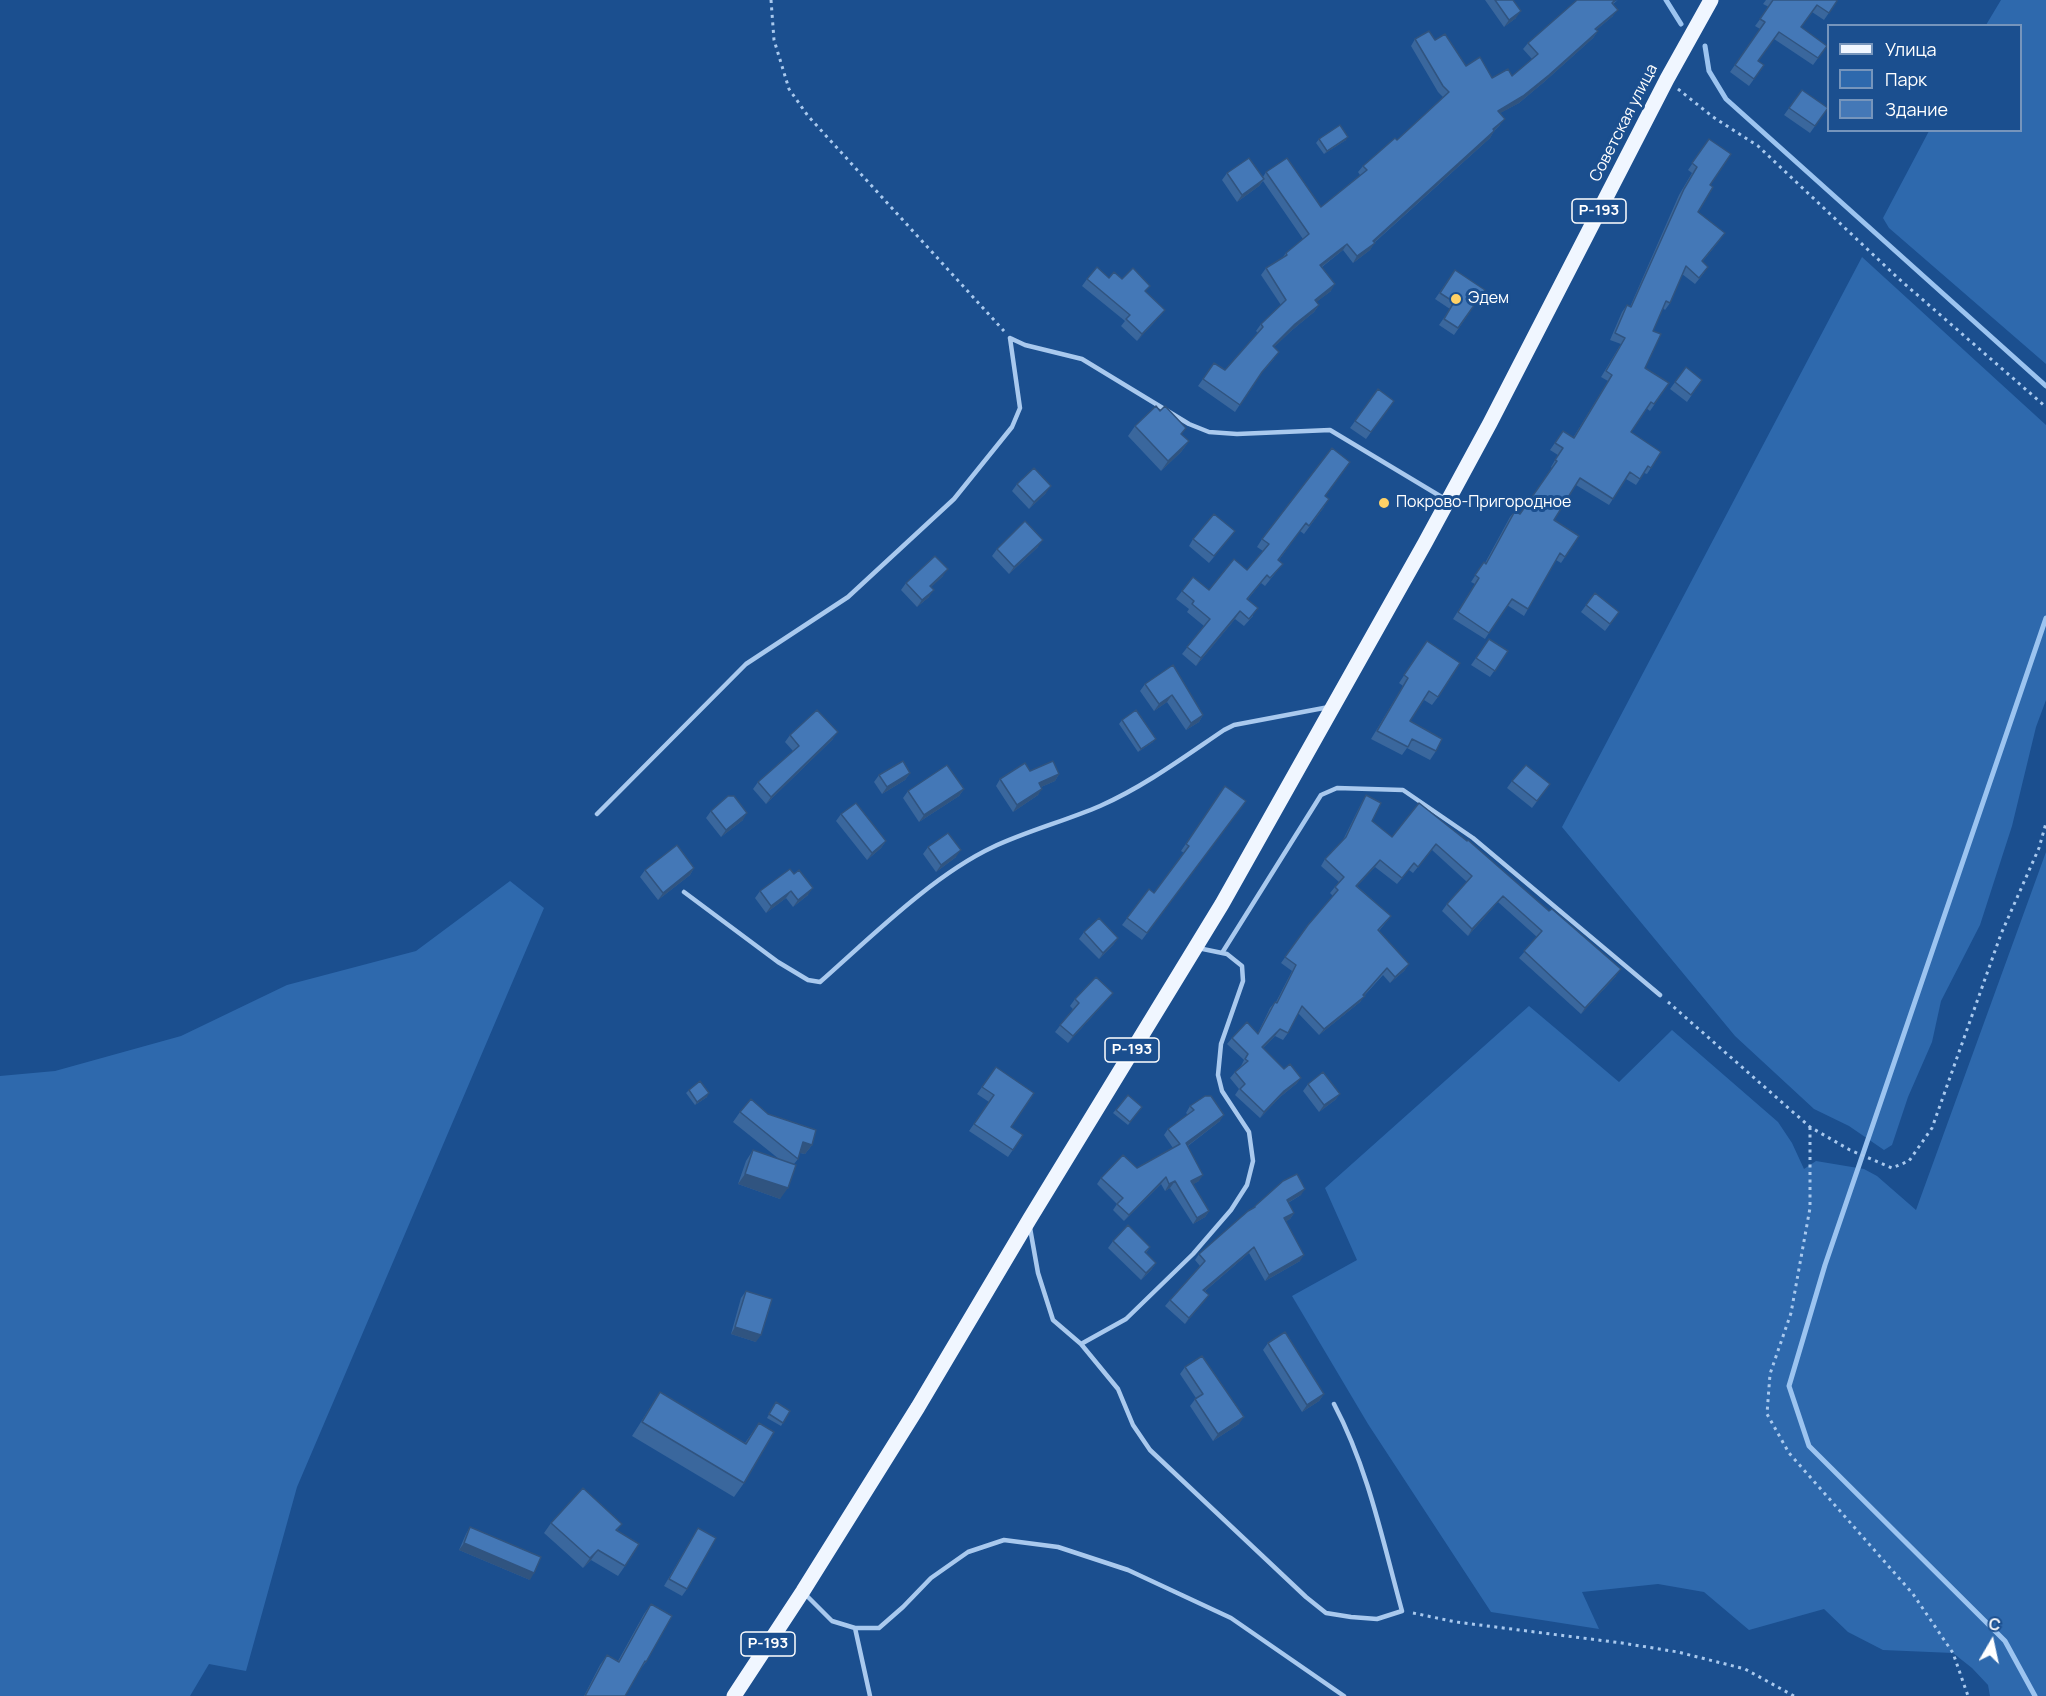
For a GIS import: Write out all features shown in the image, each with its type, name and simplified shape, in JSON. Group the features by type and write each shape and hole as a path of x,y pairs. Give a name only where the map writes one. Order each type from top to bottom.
{"main road":[{"name":"Советская улица","path":"1448,501 1667,79 1711,0"},
{"name":"Р-193","path":"734,1696 918,1407 1195,947 1334,706 1448,501"}],"lane":[{"path":"1010,338 1025,345 1082,359 1188,424 1209,432 1237,434 1330,430 1448,501"},
{"path":"597,814 746,664 848,597 954,499 1012,427 1020,408 1010,338"},
{"path":"684,892 778,962 808,980 820,982 951,871 992,847 1100,806 1148,782 1224,729 1234,725 1334,706"},
{"path":"1222,953 1322,795 1337,788 1403,790 1473,838 1660,995"},
{"path":"1081,1344 1126,1319 1193,1254 1232,1210 1247,1185 1253,1161 1249,1132 1222,1091 1218,1075 1221,1044 1243,981 1242,966 1227,954 1195,947"},
{"path":"1029,1220 1038,1273 1053,1320 1081,1344 1119,1389 1133,1425 1150,1450 1306,1597 1326,1613 1377,1619 1402,1611 1370,1492 1343,1421 1334,1404"},
{"path":"802,1591 832,1621 855,1628 879,1628 931,1578 968,1552 1004,1540 1058,1547 1138,1575 1232,1618 1344,1696"},
{"path":"855,1628 870,1696"}],"path":[{"path":"771,0 774,40 789,89 808,116 1010,338"},
{"path":"1667,79 1713,117 1758,146 1899,279 2046,407"},
{"path":"1660,995 1810,1127 1850,1150 1892,1168 1909,1161 1932,1128 2001,934 2039,848 2046,823"},
{"path":"1810,1127 1810,1208 1791,1313 1770,1374 1767,1414 1789,1453 1913,1594 1953,1653 1968,1696"},
{"path":"1402,1611 1456,1622 1678,1652 1745,1669 1794,1696"}],"green space":[{"path":"2001,0 2046,0 2046,364 1889,228 1883,218 1928,132 2022,132 2022,24 1987,24"},
{"path":"1862,257 2046,425 2046,700 2036,727 2012,826 1980,925 1941,1001 1932,1042 1908,1097 1892,1145 1884,1150 1849,1126 1814,1109 1735,1036 1562,827"},
{"path":"2046,852 2046,1696 1990,1696 1988,1685 1953,1653 1883,1650 1848,1632 1824,1609 1749,1630 1704,1592 1658,1584 1582,1592 1599,1629 1491,1612 1368,1424 1292,1296 1357,1260 1325,1188 1529,1006 1619,1082 1672,1030 1778,1122 1792,1143 1804,1169 1816,1161 1864,1169 1877,1176 1916,1210"},
{"path":"510,881 544,908 297,1487 246,1671 209,1664 190,1696 0,1696 0,1076 55,1071 181,1036 287,985 416,951"}],"building":[{"path":"1495,0 1513,0 1521,11 1509,20"},
{"path":"1577,0 1615,0 1612,3 1618,10 1595,29 1598,31 1549,75 1523,96 1498,111 1505,119 1493,129 1494,131 1373,241 1375,243 1357,256 1347,244 1320,265 1335,284 1315,300 1319,305 1273,346 1279,352 1262,372 1240,405 1203,379 1214,363 1225,370 1263,327 1261,324 1286,300 1266,268 1287,255 1286,253 1309,234 1266,172 1287,158 1321,207 1367,170 1363,166 1395,138 1397,140 1449,92 1443,86 1415,39 1429,31 1435,40 1445,34 1466,66 1480,57 1492,78 1508,69 1512,76 1538,54 1528,43"},
{"path":"1773,0 1837,1 1829,13 1817,5 1801,27 1827,46 1818,58 1779,32 1758,61 1764,65 1754,79 1735,65 1765,22 1760,19"},
{"path":"1802,90 1827,109 1815,126 1789,108"},
{"path":"1340,125 1348,137 1327,151 1319,139"},
{"path":"1709,139 1731,154 1710,185 1713,187 1698,212 1725,233 1702,261 1708,267 1699,278 1686,266 1670,303 1666,301 1653,331 1661,334 1645,368 1669,383 1654,404 1651,402 1631,432 1661,452 1651,468 1648,466 1640,479 1630,472 1613,499 1580,478 1554,520 1579,536 1565,557 1560,553 1528,609 1512,599 1489,633 1458,612 1479,578 1475,575 1484,562 1486,564 1515,511 1520,514 1557,461 1555,460 1563,448 1555,443 1563,431 1574,438 1612,375 1606,371 1625,338 1615,333 1627,305 1631,307 1684,189 1697,167 1692,163"},
{"path":"1249,158 1264,179 1242,195 1227,173"},
{"path":"1097,267 1109,278 1114,272 1122,279 1133,268 1150,286 1145,291 1165,310 1142,334 1126,319 1130,315 1087,279"},
{"path":"1455,270 1485,290 1458,328 1444,319 1454,302 1440,293"},
{"path":"1686,367 1702,380 1691,395 1675,382"},
{"path":"1378,389 1394,401 1371,432 1355,421"},
{"path":"1156,406 1160,411 1165,406 1186,428 1181,434 1189,441 1168,461 1135,426"},
{"path":"1332,448 1350,462 1325,496 1329,499 1309,526 1306,523 1278,560 1283,564 1270,578 1267,575 1247,599 1258,608 1249,619 1240,611 1201,658 1187,647 1210,619 1192,604 1194,601 1182,591 1193,577 1209,590 1234,559 1247,570 1269,544 1262,539"},
{"path":"1034,468 1051,486 1034,502 1017,484"},
{"path":"1214,514 1235,531 1214,556 1193,539"},
{"path":"1025,521 1043,540 1014,567 997,549"},
{"path":"935,556 948,569 930,586 934,590 922,600 906,583"},
{"path":"1595,593 1619,612 1610,624 1586,605"},
{"path":"1489,639 1508,651 1495,671 1476,658"},
{"path":"1427,641 1460,663 1438,697 1429,691 1410,721 1442,739 1436,751 1412,739 1408,747 1377,731 1408,678 1404,675"},
{"path":"1173,665 1203,715 1191,723 1172,695 1159,704 1145,684"},
{"path":"817,710 838,732 771,797 758,782 799,746 790,735"},
{"path":"1136,710 1156,739 1141,749 1122,720"},
{"path":"903,761 910,773 887,787 879,775"},
{"path":"1053,761 1059,774 1039,783 1042,789 1017,805 1000,779 1025,763 1030,771"},
{"path":"947,765 964,789 924,815 908,791"},
{"path":"1526,765 1550,784 1537,801 1512,781"},
{"path":"1225,786 1246,801 1147,933 1127,918 1149,889 1154,893 1189,846 1186,844"},
{"path":"1366,795 1381,803 1372,821 1392,837 1419,803 1468,840 1549,911 1552,909 1621,969 1585,1008 1524,951 1542,931 1503,896 1472,929 1447,904 1472,876 1436,844 1418,867 1414,863 1402,878 1380,860 1356,886 1391,916 1378,930 1409,964 1395,977 1387,968 1363,995 1365,996 1324,1029 1302,1006 1288,1033 1280,1029 1262,1047 1284,1069 1290,1064 1301,1078 1284,1091 1264,1112 1240,1089 1245,1084 1235,1072 1248,1061 1245,1059 1248,1054 1232,1038 1247,1022 1258,1034 1275,1002 1277,1003 1296,965 1285,957 1308,925 1338,890 1335,887 1344,877 1325,859 1346,837"},
{"path":"728,796 734,796 747,813 726,830 711,811"},
{"path":"856,803 886,841 872,853 841,814"},
{"path":"948,833 961,850 941,865 928,847"},
{"path":"677,845 694,868 663,893 645,870"},
{"path":"790,869 794,874 799,870 813,888 798,900 791,891 771,906 760,891"},
{"path":"1099,918 1118,938 1103,953 1084,932"},
{"path":"1096,977 1113,993 1073,1036 1060,1025 1079,1003 1075,999"},
{"path":"996,1067 1034,1093 1011,1127 1023,1135 1013,1150 974,1124 994,1095 982,1087"},
{"path":"1323,1072 1340,1094 1324,1105 1308,1084"},
{"path":"700,1081 709,1093 697,1102 689,1090"},
{"path":"1128,1095 1142,1107 1130,1122 1116,1110"},
{"path":"1205,1096 1211,1096 1224,1115 1186,1143 1203,1175 1191,1181 1209,1211 1197,1218 1175,1181 1169,1184 1166,1177 1129,1215 1117,1204 1123,1198 1101,1178 1123,1155 1137,1168 1180,1144 1168,1129 1194,1110 1190,1106"},
{"path":"751,1099 768,1114 816,1130 812,1145 803,1142 798,1159 740,1112"},
{"path":"753,1150 796,1165 788,1188 745,1174"},
{"path":"1297,1174 1305,1189 1287,1200 1294,1213 1284,1218 1304,1255 1269,1275 1254,1247 1203,1290 1209,1295 1189,1318 1170,1300 1205,1261 1199,1254 1283,1181"},
{"path":"1128,1225 1150,1247 1145,1252 1156,1263 1146,1273 1113,1241"},
{"path":"746,1291 772,1299 761,1335 735,1327"},
{"path":"1285,1332 1324,1394 1307,1405 1268,1343"},
{"path":"1202,1356 1244,1417 1218,1434 1195,1399 1203,1394 1185,1367"},
{"path":"660,1392 746,1444 759,1423 774,1432 744,1483 642,1422"},
{"path":"776,1402 790,1411 783,1423 769,1414"},
{"path":"583,1488 622,1524 616,1530 639,1544 625,1566 598,1550 590,1558 551,1523"},
{"path":"470,1527 541,1557 534,1573 464,1543"},
{"path":"698,1528 716,1538 687,1589 669,1579"},
{"path":"651,1604 672,1616 625,1696 585,1696 607,1655 619,1662"}],"waterway":[{"path":"1666,0 1681,24"},
{"path":"1705,46 1709,71 1726,99 2046,386"},
{"path":"2035,1696 2005,1641 1809,1446 1789,1386 1825,1265 2046,618"}],"place":[{"name":"Эдем","path":"1456,299"},
{"name":"Покрово-Пригородное","path":"1384,503"}]}
